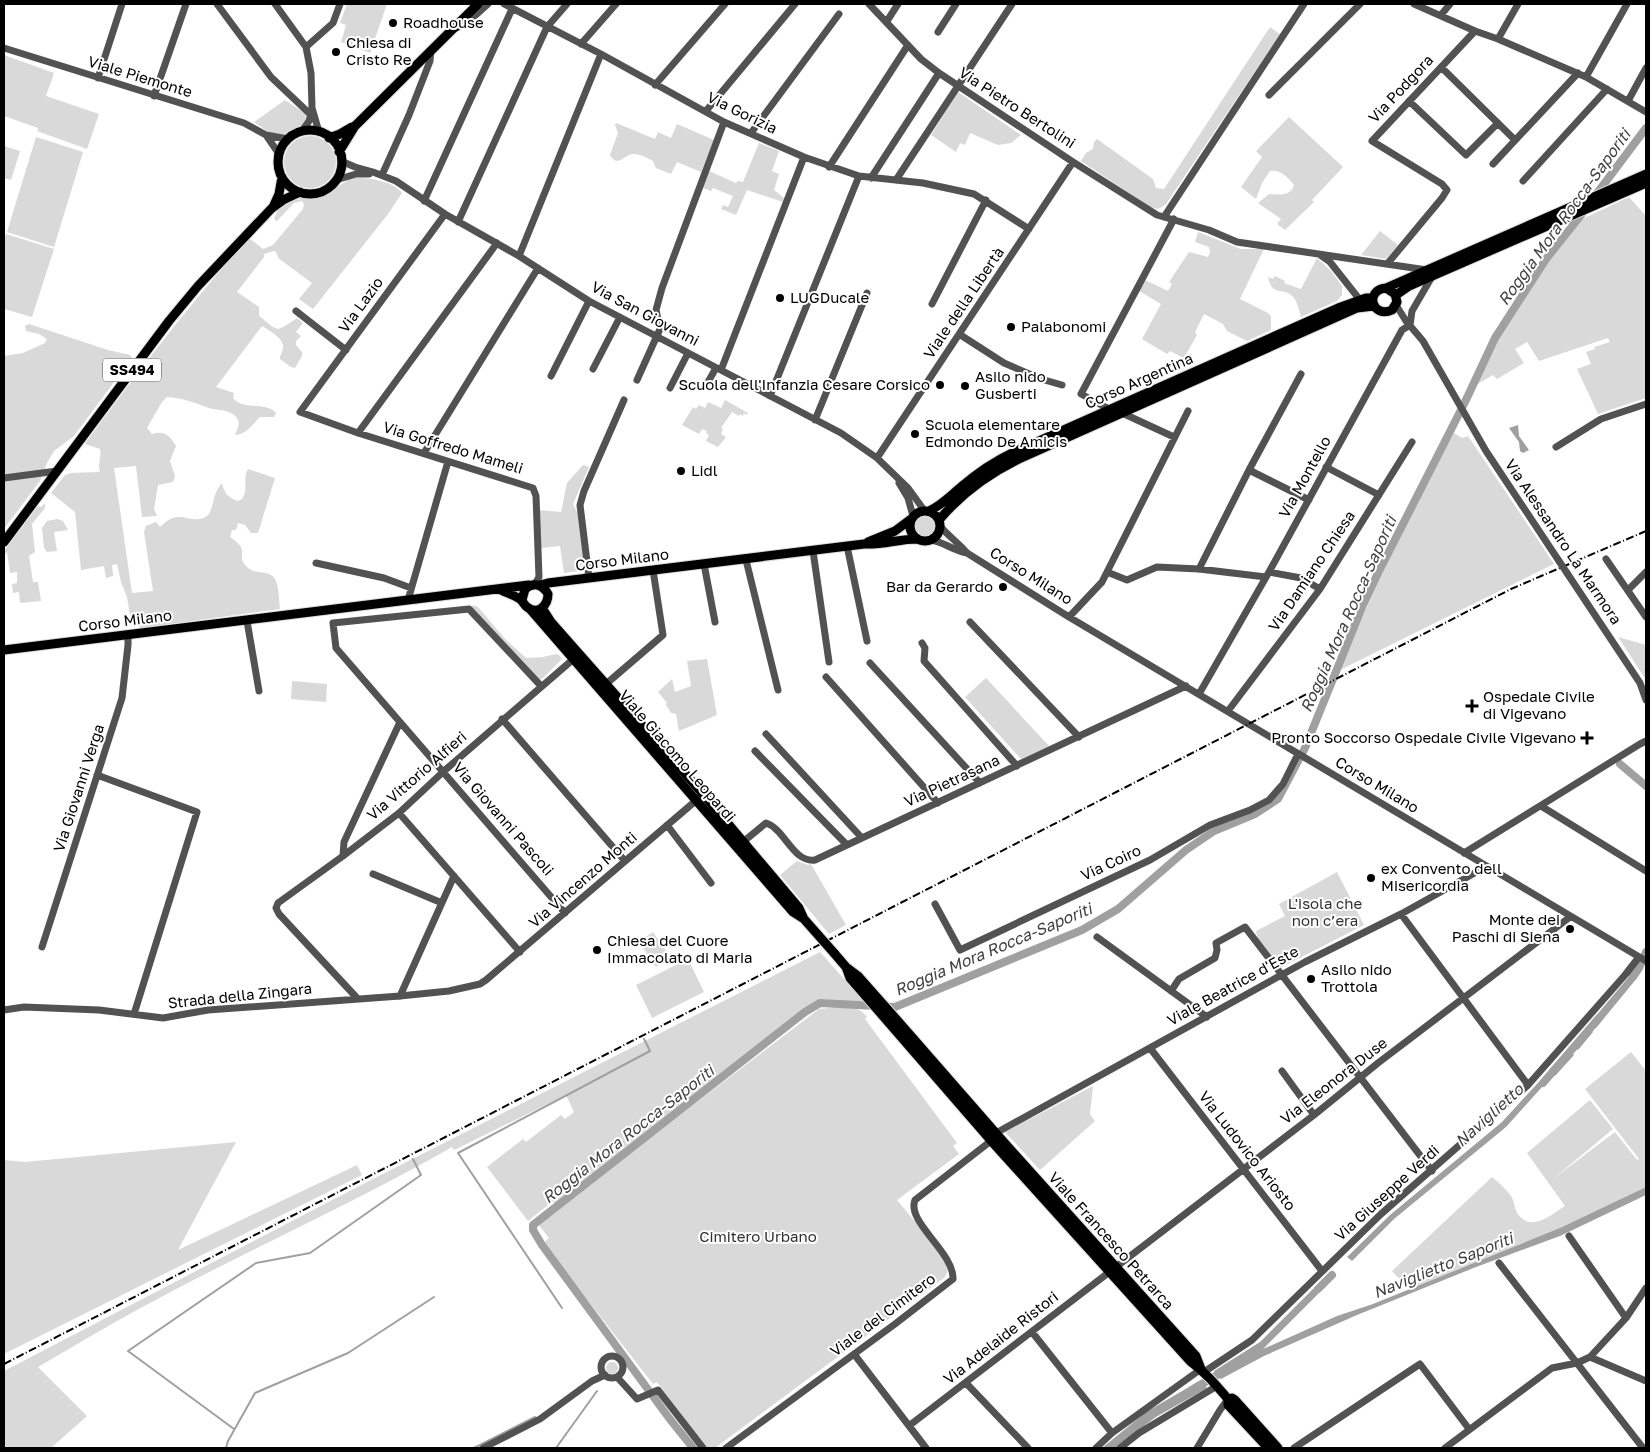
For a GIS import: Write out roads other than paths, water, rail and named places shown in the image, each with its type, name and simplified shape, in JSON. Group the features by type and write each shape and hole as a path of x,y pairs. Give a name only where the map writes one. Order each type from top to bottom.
{"main road":[{"path":"329,138 355,126 478,4"},
{"path":"340,156 355,126"},
{"path":"279,154 282,146 291,136 302,131 319,132 335,144 340,156 341,170 336,180"},
{"name":"SS494","path":"272,208 279,194 282,177 278,166 279,154"},
{"path":"1646,174 1430,273 1408,286 1388,312 1379,311 1373,302 1378,290 1430,273 1646,183"},
{"path":"282,177 300,192"},
{"name":"SS494","path":"4,542 169,321 198,286 272,208 300,192 317,193 325,190 336,180"},
{"path":"1386,288 1391,290 1396,300"},
{"name":"Corso Argentina","path":"931,540 938,534 940,523 965,494 1004,467 1115,411 1338,308 1360,300 1373,302"},
{"name":"Corso Argentina","path":"912,517 918,512 927,511 946,501 973,477 999,460 1373,302"},
{"path":"927,511 935,514 940,523"},
{"path":"912,517 910,530 917,539 931,540"},
{"name":"Corso Milano","path":"864,544 895,532 912,517"},
{"name":"Corso Milano","path":"5,650 498,588 515,588 847,546 878,545 907,539 917,539"},
{"name":"Corso Milano","path":"542,608 548,599 548,594 561,582"},
{"path":"522,600 525,589 535,585 548,594"},
{"path":"498,588 522,600 530,609 542,608"},
{"name":"Viale Giacomo Leopardi","path":"542,608 576,657 606,684 793,912 804,919 834,953 846,967 850,978 891,1013 993,1136"},
{"name":"Viale Giacomo Leopardi","path":"530,609 576,657 700,797 743,842 800,908 804,919"},
{"name":"Viale Giacomo Leopardi","path":"873,998 881,1013 993,1136"},
{"name":"Viale Francesco Petrarca","path":"993,1136 1112,1269 1196,1356 1204,1372 1228,1399 1228,1405 1268,1448"},
{"name":"Viale Francesco Petrarca","path":"1228,1399 1232,1398 1235,1400 1278,1448"}],"street":[{"path":"98,78 122,4"},
{"path":"154,96 186,4"},
{"path":"216,4 271,77 311,111 319,132"},
{"path":"275,4 306,47 312,73 311,111 309,121 302,131"},
{"path":"306,47 333,23 340,4"},
{"path":"451,30 467,23 488,4"},
{"name":"Via Gorizia","path":"504,4 601,54 724,122 804,157 828,167 859,176 923,183 974,194 1029,229"},
{"path":"458,222 547,27 567,4"},
{"path":"581,44 616,4"},
{"path":"654,85 725,4"},
{"path":"706,111 795,4"},
{"name":"Via Pietro Bertolini","path":"869,4 921,59 939,73 1073,162 1157,215 1164,216"},
{"path":"887,21 898,4"},
{"path":"938,32 956,4"},
{"path":"896,180 1012,4"},
{"path":"1304,4 1164,216 1209,230 1237,242 1388,263 1430,273"},
{"path":"1269,95 1360,4"},
{"path":"1414,4 1578,73 1646,112"},
{"path":"1441,15 1450,4"},
{"path":"1498,39 1518,4"},
{"path":"1586,77 1627,4"},
{"path":"424,201 512,9"},
{"path":"751,133 839,14"},
{"name":"Via Podgora","path":"1388,263 1447,190 1442,184 1372,141 1475,31"},
{"path":"828,167 908,45"},
{"name":"Viale Piemonte","path":"4,48 244,123 266,135 288,139"},
{"path":"382,175 409,116 430,61 431,50"},
{"path":"519,256 601,54"},
{"path":"1441,67 1515,140"},
{"path":"1628,101 1646,68"},
{"path":"871,178 939,73"},
{"path":"1493,164 1578,73"},
{"path":"1523,182 1607,89"},
{"path":"1409,101 1466,155 1498,123"},
{"path":"637,380 660,329 656,310 662,288 724,122"},
{"name":"Viale Piemonte","path":"266,135 279,154"},
{"name":"Via San Giovanni","path":"340,156 355,167 382,175 404,186 424,201 519,256 589,301 841,433 877,458 908,488 927,511"},
{"path":"708,382 718,369 804,157"},
{"name":"Viale della Libertà","path":"877,458 1073,162"},
{"name":"Via San Giovanni","path":"336,180 356,174 382,175"},
{"path":"770,396 859,176"},
{"path":"932,304 986,200"},
{"name":"Via Lazio","path":"300,412 445,214"},
{"path":"1174,219 1081,394 1174,437"},
{"path":"358,433 497,243"},
{"path":"1313,252 1323,256 1330,262 1360,300"},
{"path":"424,453 538,268"},
{"name":"Via Montello","path":"1199,694 1268,574 1402,330 1408,323 1430,273"},
{"path":"815,420 867,293"},
{"path":"1396,300 1408,323"},
{"path":"551,376 589,301"},
{"path":"296,311 346,350"},
{"path":"1388,312 1408,323"},
{"path":"593,369 620,317"},
{"name":"Via Alessandro La Marmora","path":"1408,323 1423,340 1486,451 1640,683 1646,689"},
{"path":"960,334 1004,362 1042,379 1062,385"},
{"path":"670,388 688,352"},
{"path":"1199,569 1249,470 1301,374"},
{"path":"590,578 580,504 624,400"},
{"path":"1556,447 1600,419 1646,404"},
{"path":"1070,617 1102,582 1188,410"},
{"name":"Via Goffredo Mameli","path":"300,412 358,433 533,488 536,496 538,568 538,577 535,585"},
{"name":"Via Damiano Chiesa","path":"1228,712 1320,589 1412,442"},
{"path":"408,600 447,465"},
{"path":"1326,467 1380,495"},
{"path":"1249,470 1309,500"},
{"path":"4,478 57,471"},
{"name":"Via San Giovanni","path":"895,477 908,498 912,517"},
{"name":"Corso Milano","path":"940,523 948,535 967,553 1070,617 1570,917 1642,958"},
{"name":"Corso Milano","path":"931,540 957,551 967,553"},
{"path":"847,546 867,641"},
{"path":"813,551 829,662"},
{"path":"1606,559 1646,617"},
{"path":"746,560 778,690"},
{"path":"316,562 384,578 411,588"},
{"path":"704,564 715,622"},
{"path":"1107,572 1127,580 1157,567 1268,574 1300,578 1320,589"},
{"path":"606,684 663,635 653,570"},
{"path":"1628,590 1646,572"},
{"name":"Via Giovanni Pascoli","path":"541,686 469,609 333,623 336,648 565,913"},
{"path":"247,621 259,691"},
{"path":"970,622 1079,737"},
{"name":"Via Giovanni Verga","path":"42,947 122,698 128,635"},
{"path":"922,643 925,648 924,661 1017,766"},
{"name":"Via Vittorio Alfieri","path":"357,998 279,914 276,908 278,903 399,813 444,771 576,657"},
{"path":"870,663 980,783"},
{"path":"826,677 938,803"},
{"name":"Via Alessandro La Marmora","path":"1640,683 1646,700"},
{"name":"Via Pietrasana","path":"743,842 766,823 774,827 800,856 808,861 815,860 1186,686"},
{"path":"502,720 625,861"},
{"path":"343,856 344,842 400,722"},
{"path":"766,734 862,838"},
{"path":"1464,853 1643,742 1646,735"},
{"path":"755,750 846,845"},
{"name":"Via Coiro","path":"935,904 960,950 1150,860 1210,825 1250,810 1268,800 1283,784 1299,754"},
{"path":"97,775 198,812 134,1014"},
{"name":"Via Vincenzo Monti","path":"480,984 520,952 700,797"},
{"path":"1541,806 1646,871"},
{"path":"399,813 520,952"},
{"path":"667,825 711,882"},
{"name":"Viale Beatrice d'Este","path":"993,1136 1305,962 1401,914 1480,870 1484,865"},
{"path":"373,874 442,903"},
{"path":"400,996 454,876"},
{"path":"1401,914 1528,1085"},
{"name":"Via Eleonora Duse","path":"1112,1269 1570,917"},
{"path":"1171,991 1179,979 1215,958 1216,943 1244,927 1432,1171"},
{"path":"1097,937 1207,1016"},
{"name":"Via Giuseppe Verdi","path":"1096,1448 1112,1433 1252,1340 1381,1214 1528,1085 1642,958"},
{"name":"Strada della Zingara","path":"4,1010 34,1008 99,1010 163,1018 208,1010 450,991 480,984"},
{"name":"Via Ludovico Ariosto","path":"1150,1048 1322,1271"},
{"path":"1282,1071 1314,1115"},
{"name":"Viale del Cimitero","path":"726,1448 953,1279 953,1271 948,1260 915,1214 913,1204 915,1200 969,1159 993,1136"},
{"path":"1568,1236 1626,1318"},
{"path":"1499,1263 1643,1448"},
{"name":"Via Adelaide Ristori","path":"910,1425 1112,1269"},
{"path":"1445,1448 1552,1368 1577,1363 1590,1357 1626,1318 1646,1288"},
{"path":"1032,1332 1112,1433"},
{"path":"854,1354 926,1448"},
{"path":"610,1356 621,1360 623,1364 622,1372 616,1377 610,1378 605,1375 602,1368 604,1361 610,1356"},
{"path":"1590,1357 1646,1381"},
{"path":"1294,1448 1420,1364 1470,1429"},
{"path":"483,1448 540,1419 592,1381 605,1375"},
{"path":"616,1377 637,1399 658,1390 703,1448"},
{"path":"966,1383 1028,1448"},
{"path":"1120,1448 1139,1433 1216,1384"},
{"path":"1197,1448 1228,1399"}],"waterway":[{"name":"Roggia Mora Rocca-Saporiti","path":"1595,196 1646,128"},
{"name":"Roggia Mora Rocca-Saporiti","path":"693,1448 542,1245 533,1230 533,1225 805,1012 820,1003 895,1007 1082,930 1118,909 1186,850 1214,831 1255,814 1278,799 1305,748 1363,605 1378,573 1465,402 1495,338 1546,259 1585,210"},
{"name":"Naviglietto","path":"1620,764 1646,786"},
{"name":"Naviglietto","path":"1633,976 1646,952"},
{"name":"Naviglietto","path":"1543,1083 1599,1018"},
{"path":"562,1308 458,1153 650,1051 644,1039"},
{"path":"234,1429 128,1351 256,1263 310,1253 421,1175 413,1159"},
{"name":"Naviglietto","path":"1318,1289 1332,1275"},
{"path":"226,1448 255,1393 348,1353 434,1297"},
{"path":"1195,1388 1226,1370"},
{"path":"556,1448 597,1391"},
{"path":"474,1448 535,1417"}],"railway":[{"path":"4,1364 1511,589 1646,531"}],"place":[{"name":"Roadhouse","path":"393,23"},
{"name":"Chiesa di Cristo Re","path":"336,52"},
{"name":"LUGDucale","path":"780,298"},
{"name":"Palabonomi","path":"1011,327"},
{"name":"Scuola dell'Infanzia Cesare Corsico","path":"940,385"},
{"name":"Asilo nido Gusberti","path":"965,386"},
{"name":"Scuola elementare Edmondo De Amicis","path":"915,434"},
{"name":"Lidl","path":"681,471"},
{"name":"Bar da Gerardo","path":"1003,587"},
{"name":"Ospedale Civile di Vigevano","path":"1472,706"},
{"name":"Pronto Soccorso Ospedale Civile Vigevano","path":"1587,738"},
{"name":"ex Convento dell Misericordia","path":"1371,878"},
{"name":"Monte dei Paschi di Siena","path":"1570,929"},
{"name":"Chiesa del Cuore Immacolato di Maria","path":"597,950"},
{"name":"Asilo nido Trottola","path":"1311,979"}],"park label":[{"name":"L'isola che non c’era","path":"1325,912"},
{"name":"Cimitero Urbano","path":"758,1237"}],"water label":[{"name":"Naviglietto Saporiti","path":"1443,1265"}]}
